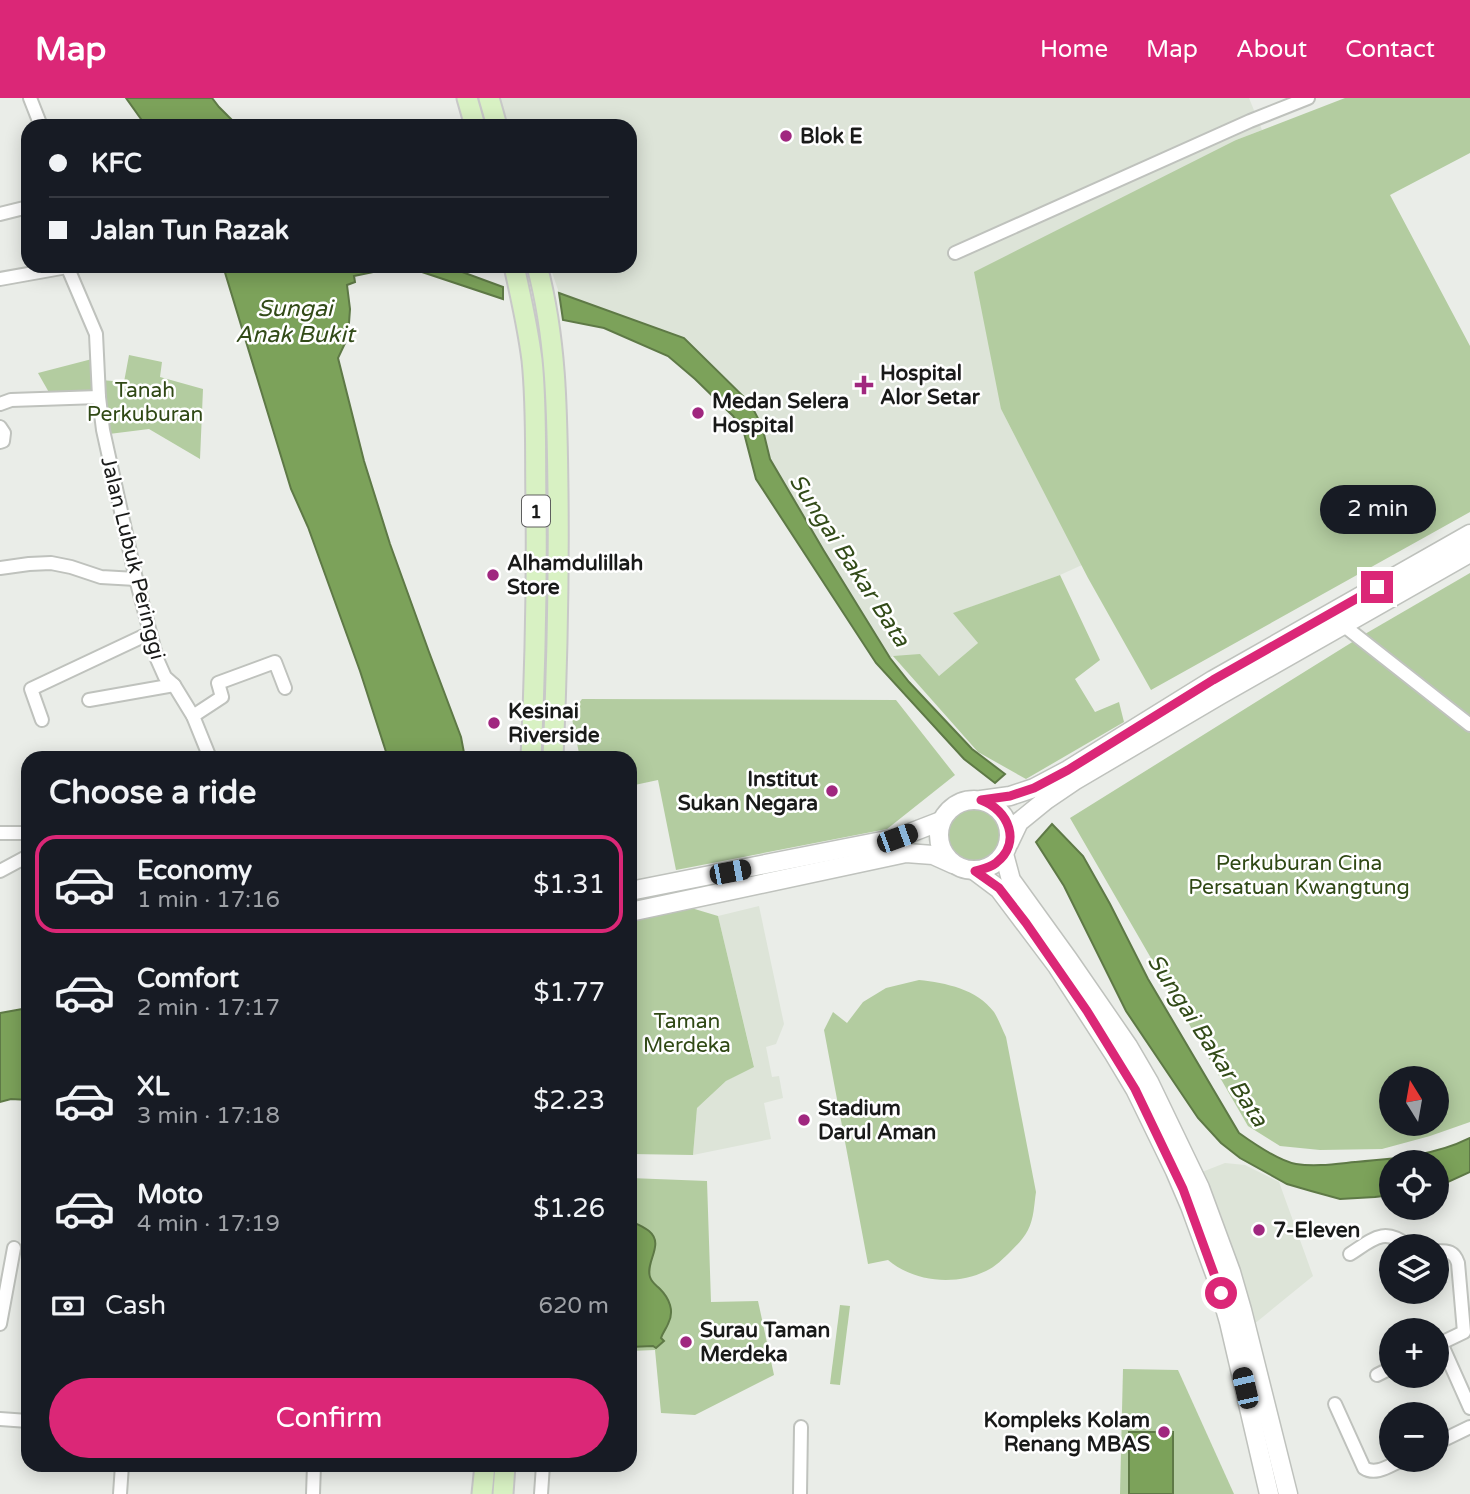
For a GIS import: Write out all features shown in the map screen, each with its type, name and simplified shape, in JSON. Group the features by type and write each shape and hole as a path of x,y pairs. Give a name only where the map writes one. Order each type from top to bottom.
{"main road":[{"path":"467,98 473,119"},
{"path":"489,98 495,119"},
{"name":"1","path":"514,273 529,343 535,399 537,543 531,751"},
{"name":"1","path":"539,273 554,353 557,398 558,542 553,751"},
{"path":"953,864 944,855 938,833 947,811 957,804 968,800 1010,796 1034,788 1068,770 1213,680 1470,534"},
{"path":"637,911 906,853 933,855 963,869 986,869 996,863 1007,849 1019,822 1074,781 1470,554"},
{"path":"981,800 1000,811 1007,821 1010,832 1007,849 1011,880 1128,1046 1149,1082 1200,1188 1242,1310 1288,1494"},
{"path":"637,890 897,838 941,821"},
{"path":"975,871 999,888 1057,966 1135,1089 1175,1171 1223,1298 1269,1494"},
{"path":"482,1494 484,1472"},
{"path":"503,1494 505,1472"}],"street":[{"path":"30,98 38,119"},
{"path":"955,253 1250,121 1308,98"},
{"path":"0,214 21,209"},
{"path":"0,279 31,273"},
{"name":"Jalan Lubuk Peringgi","path":"70,273 96,334 103,430 136,579 160,668 193,716 208,751"},
{"path":"0,404 11,400 99,397"},
{"path":"0,427 4,433 3,441 0,442"},
{"path":"0,568 51,563 101,577 136,579"},
{"path":"1343,625 1470,725"},
{"path":"42,720 31,689 150,633"},
{"path":"193,716 222,698 218,683 275,662 285,688"},
{"path":"89,700 174,685"},
{"path":"0,833 21,832"},
{"path":"1,866 21,859"},
{"path":"1350,1254 1379,1238"},
{"path":"0,1324 14,1248"},
{"path":"1449,1252 1453,1253 1458,1263 1464,1332 1449,1339"},
{"path":"1449,1365 1470,1408"},
{"path":"1335,1404 1364,1468 1368,1471 1379,1470"},
{"path":"0,1419 21,1420"},
{"path":"800,1494 801,1427"},
{"path":"1449,1437 1470,1427"},
{"path":"120,1494 122,1472"},
{"path":"313,1494 314,1472"},
{"path":"541,1494 543,1472"}],"shaded area":[{"name":"Hospital Alor Setar","path":"500,98 1249,98 1262,130 1236,140 1001,409 1082,565 954,613 978,643 939,676 893,656 890,658 770,459 762,426 750,403 684,338 559,293 552,273 637,273 637,119 507,119"},
{"path":"759,906 784,1024 776,1044 766,1047 772,1077 779,1076 783,1098 764,1103 771,1139 693,1155 697,1108 726,1081 754,1066 718,916"},
{"path":"1225,1163 1245,1165 1279,1182 1313,1276 1248,1329 1240,1275 1221,1215 1202,1172"}],"green space":[{"path":"1345,98 1470,98 1470,153 1390,195 1470,346 1470,512 1151,690 1088,578 1001,409 974,272 1236,140"},
{"name":"Tanah Perkuburan","path":"129,355 162,362 160,377 203,389 200,459 149,429 109,434 101,380 124,382"},
{"name":"Tanah Perkuburan","path":"92,359 95,396 51,396 38,373"},
{"path":"1470,573 1470,717 1365,634"},
{"path":"1060,575 1100,660 1075,679 1095,712 1119,702 1124,722 1026,779 978,752 893,656 920,654 939,676 978,643 953,613"},
{"name":"Perkuburan Cina Persatuan Kwangtung","path":"1354,641 1470,733 1470,1122 1449,1129 1449,1066 1379,1066 1379,1136 1430,1136 1382,1149 1320,1150 1280,1146 1248,1126 1070,818"},
{"path":"582,699 896,700 955,775 887,829 676,870 658,780 637,784 637,751 579,751 571,714"},
{"path":"968,805 980,805 999,818 1004,835 1002,847 991,860 980,865 968,865 949,852 944,841 944,829 957,810"},
{"name":"Taman Merdeka","path":"678,904 718,916 754,1067 726,1081 697,1108 693,1155 637,1154 637,914"},
{"path":"919,980 950,985 970,993 987,1004 996,1015 1006,1037 1036,1192 1032,1221 1021,1241 993,1267 961,1279 922,1277 888,1260 868,1264 824,1030 833,1012 847,1023 863,1002 886,988"},
{"path":"637,1178 707,1181 711,1302 758,1301 774,1375 695,1415 661,1413 655,1350 637,1351"},
{"path":"840,1305 850,1306 840,1385 830,1384"},
{"name":"Kompleks Kolam Renang MBAS","path":"1123,1369 1178,1370 1234,1494 1120,1494"}],"water":[{"path":"126,98 212,98 231,119 141,119"},
{"name":"Sungai Anak Bukit","path":"225,273 368,273 354,276 355,282 347,285 350,309 348,337 338,358 364,461 390,544 461,737 464,751 386,751 308,527 291,489"},
{"path":"425,273 465,273 503,287 503,299"},
{"name":"Sungai Bakar Bata","path":"559,293 684,338 750,403 762,426 770,459 890,658 972,749 1005,774 995,783 964,759 876,663 756,479 744,433 733,416 668,356 604,328 563,320"},
{"name":"Sungai Bakar Bata","path":"1052,824 1083,856 1148,979 1239,1133 1266,1151 1296,1164 1379,1160 1379,1196 1340,1199 1287,1184 1240,1158 1221,1143 1198,1118 1126,1011 1064,886 1036,842"},
{"path":"21,1009 21,1100 0,1102 0,1013"},
{"name":"Sungai Bakar Bata","path":"1470,1138 1470,1172 1449,1182 1449,1150 1438,1150"},
{"path":"637,1224 653,1236 655,1247 650,1277 670,1305 670,1319 661,1338 664,1341 656,1348 637,1347"},
{"path":"1129,1432 1173,1432 1173,1494 1129,1494"}],"place":[{"name":"Blok E","path":"786,136"},
{"name":"Hospital Alor Setar","path":"864,385"},
{"name":"Medan Selera Hospital","path":"698,413"},
{"name":"Alhamdulillah Store","path":"493,575"},
{"name":"Kesinai Riverside","path":"494,723"},
{"name":"Institut Sukan Negara","path":"832,791"},
{"name":"Stadium Darul Aman","path":"804,1120"},
{"name":"7-Eleven","path":"1259,1230"},
{"name":"Surau Taman Merdeka","path":"686,1342"},
{"name":"Kompleks Kolam Renang MBAS","path":"1164,1432"}],"route":[{"path":"1221,1293 1183,1189 1135,1089 1087,1011 1026,923 999,888 975,871 996,863 1009,843 1010,832 1000,811 981,800 1010,796 1034,788 1068,770 1213,680 1377,587"}]}
